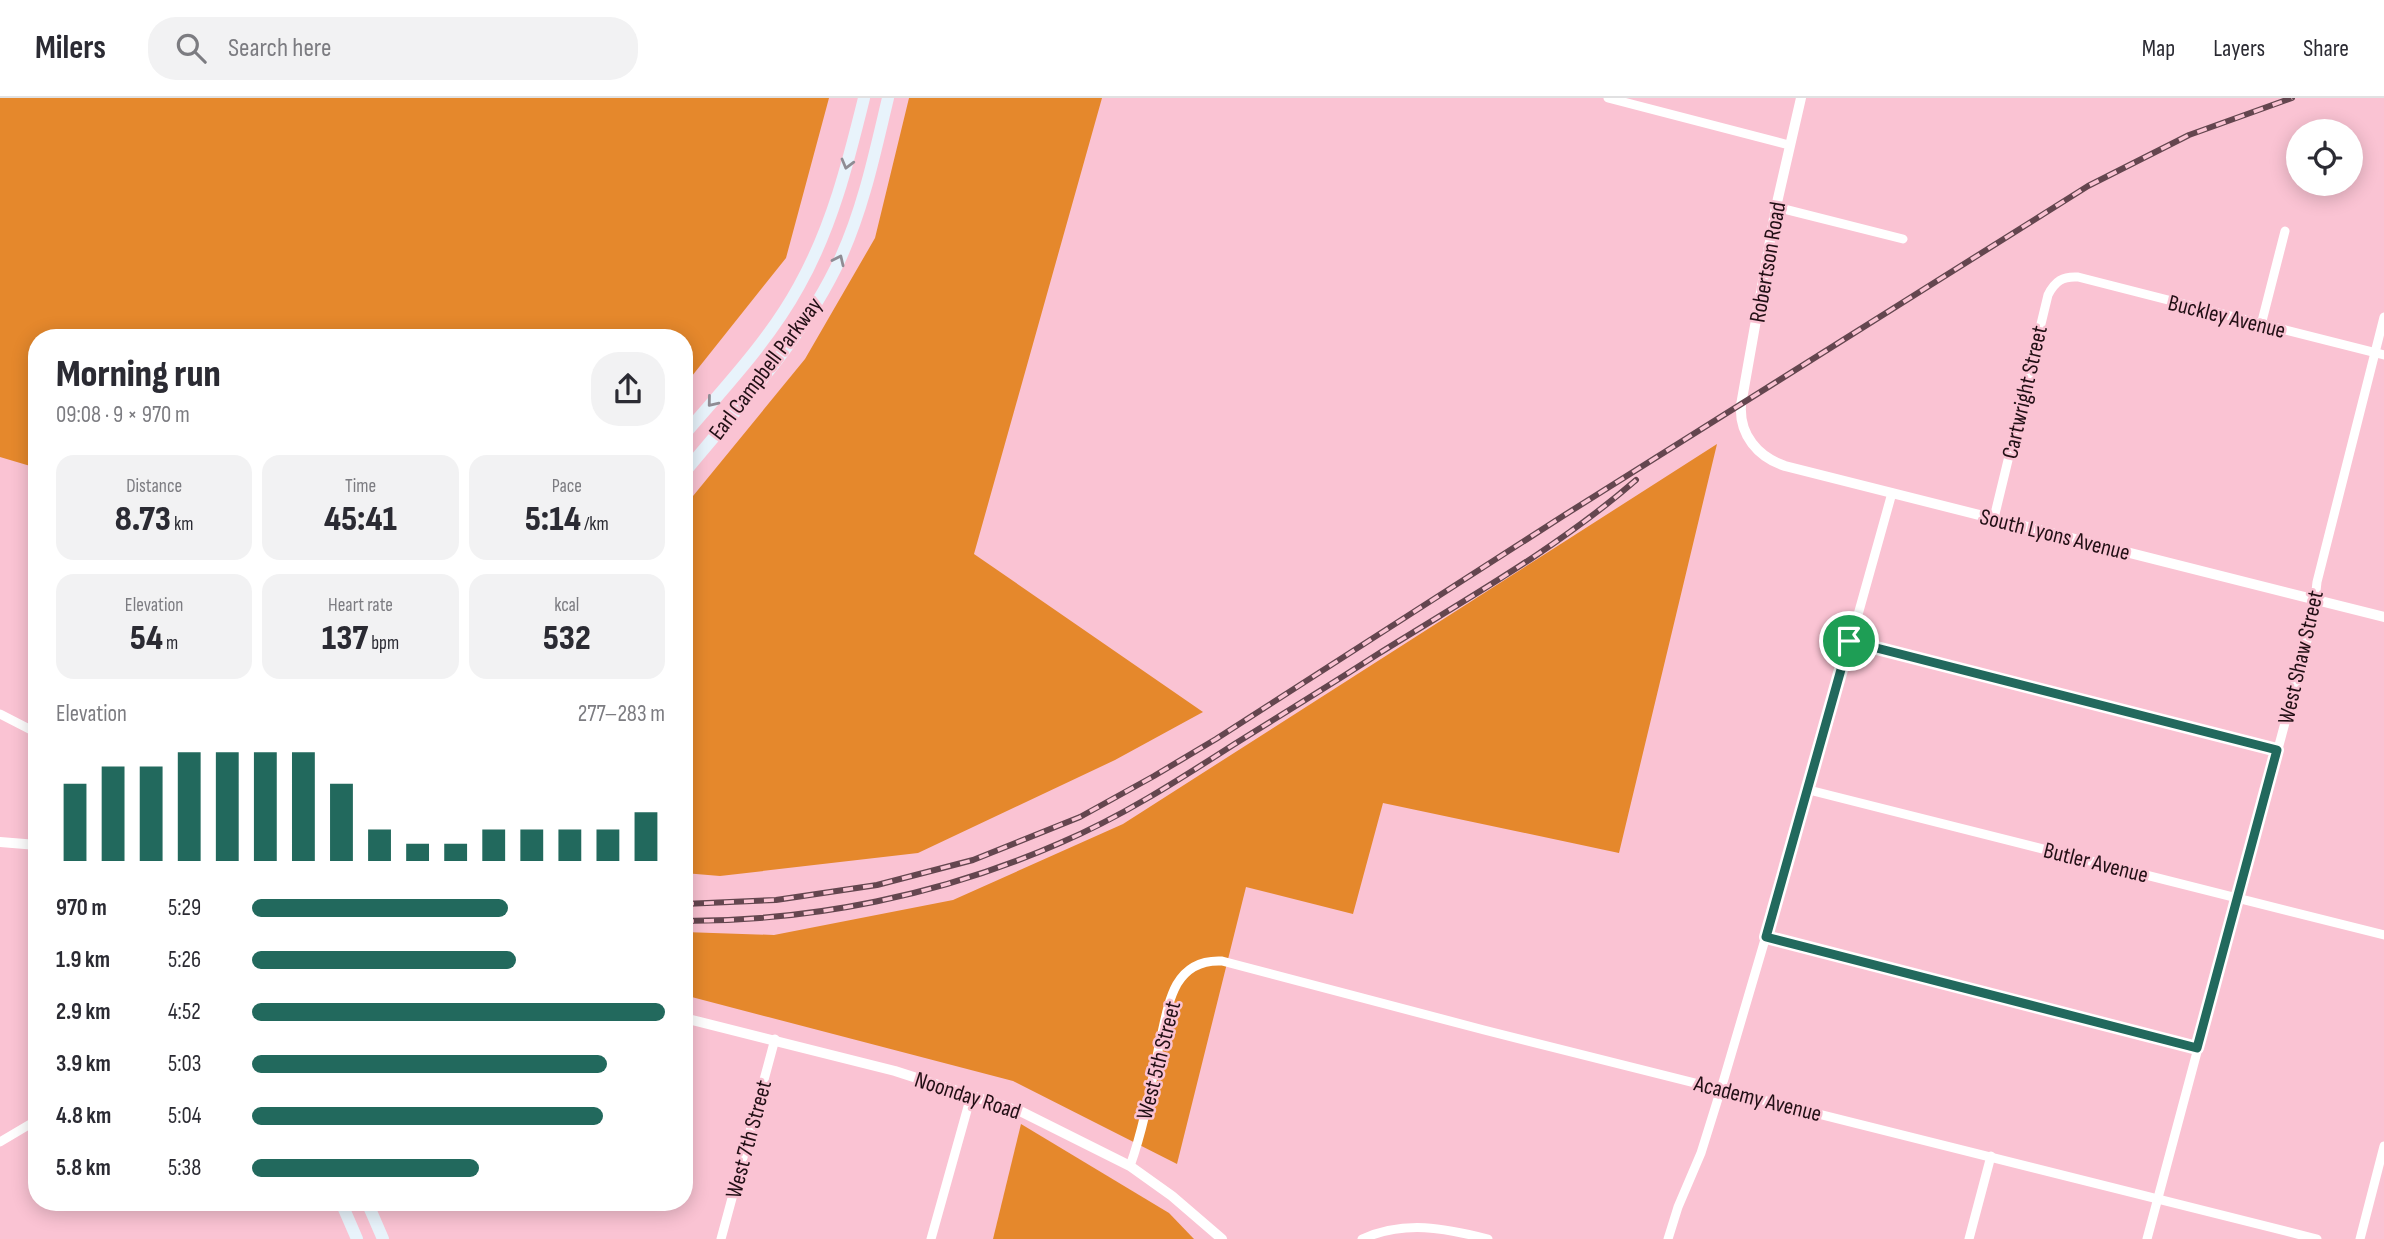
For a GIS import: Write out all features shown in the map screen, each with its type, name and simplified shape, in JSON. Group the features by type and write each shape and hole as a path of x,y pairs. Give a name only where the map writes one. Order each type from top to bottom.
{"main road":[{"name":"Earl Campbell Parkway","path":"693,424 789,303 813,258 837,202 864,98"},
{"name":"Earl Campbell Parkway","path":"693,462 803,324 841,257 859,210 888,98"},
{"path":"837,202 859,210"},
{"path":"345,1211 356,1237 376,1224"},
{"path":"371,1211 383,1239"}],"street":[{"path":"1608,98 1789,145"},
{"name":"Robertson Road","path":"1743,427 1741,405 1776,207 1801,98"},
{"path":"1776,207 1903,239"},
{"path":"2261,325 2285,231"},
{"name":"Buckley Avenue","path":"2069,277 2379,354"},
{"name":"Cartwright Street","path":"1994,519 2048,295 2052,286 2069,277"},
{"name":"West Shaw Street","path":"2147,1239 2313,618 2340,487 2379,354 2384,317"},
{"name":"South Lyons Avenue","path":"1743,427 1755,448 1775,463 2384,617"},
{"path":"1668,1239 1678,1207 1701,1153 1721,1089 1809,790 1892,493"},
{"path":"1849,641 2277,750"},
{"path":"0,714 28,728"},
{"name":"Butler Avenue","path":"1809,790 2384,935"},
{"path":"0,842 28,844"},
{"path":"1766,937 2197,1048"},
{"name":"Academy Avenue","path":"1199,963 1222,961 2317,1239"},
{"name":"West 5th Street","path":"1130,1166 1138,1144 1167,1012 1177,985 1192,967 1199,963"},
{"name":"Noonday Road","path":"693,1020 895,1071 1022,1112 1130,1166 1172,1196 1222,1239"},
{"name":"West 7th Street","path":"721,1239 775,1039"},
{"path":"931,1239 971,1096"},
{"path":"0,1142 28,1125"},
{"path":"2360,1239 2384,1146"},
{"path":"1969,1239 1991,1156"},
{"path":"1362,1239 1390,1228 1420,1227 1451,1230 1488,1239"}],"shaded area":[{"path":"0,98 829,98 786,258 693,375 693,329 28,329 28,465 0,457"},
{"path":"909,98 1102,98 974,554 1203,712 1115,760 918,853 720,876 693,874 693,496 805,359 875,238"},
{"path":"1717,444 1619,853 1383,803 1353,914 1246,887 1177,1164 1013,1081 693,997 693,932 774,935 953,900 1123,824"},
{"path":"1021,1124 1169,1213 1194,1239 993,1239"}],"railway":[{"path":"693,904 776,900 877,885 973,860 1080,817 1216,739 1563,516 2088,186 2189,135 2292,98"},
{"path":"693,921 781,916 876,902 970,877 1083,833 1170,785 1511,572 1575,528 1636,480"}],"route":[{"path":"1849,641 2277,750 2197,1048 1766,937 1849,641"}]}
